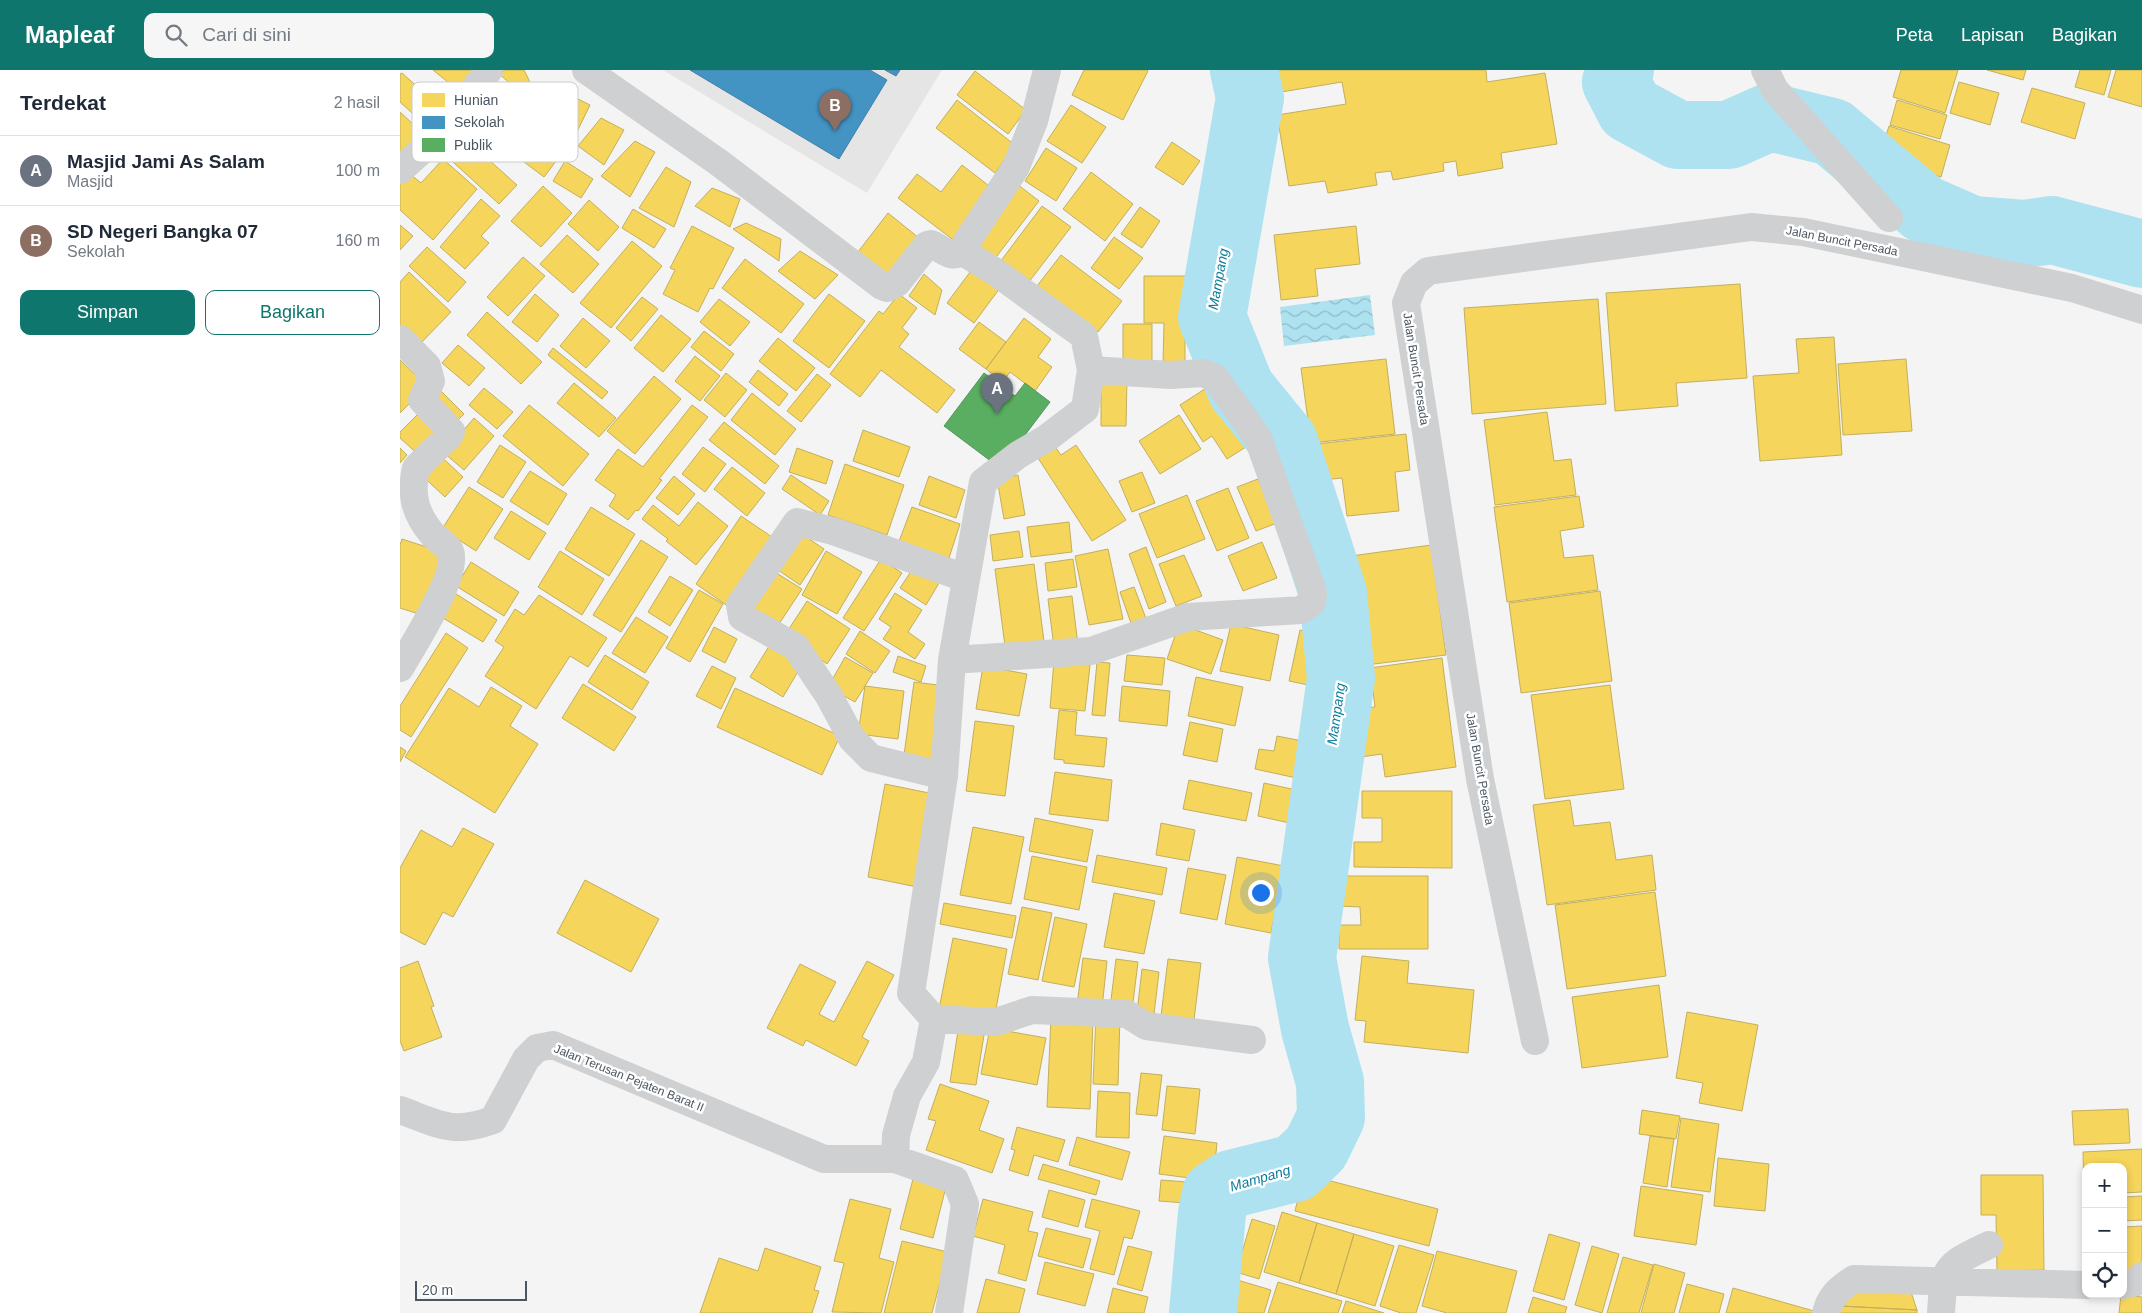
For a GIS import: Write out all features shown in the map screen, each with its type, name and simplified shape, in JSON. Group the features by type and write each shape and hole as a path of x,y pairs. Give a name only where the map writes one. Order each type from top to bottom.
{"street":[{"path":"481,82 490,70"},
{"path":"586,70 718,162 887,288 897,283 926,245 931,244 953,255 959,254 964,250 966,243 1016,167 1034,121 1047,70"},
{"path":"1770,80 1889,218"},
{"path":"400,170 412,159"},
{"name":"Jalan Buncit Persada","path":"1536,1041 1480,779 1406,303 1414,283 1428,271 1751,227 1803,232 2072,288 2142,310"},
{"path":"964,250 976,261 994,271 1084,336 1091,370 1085,409 1047,438 1018,455 983,482 952,660 944,776 911,993 934,1019 996,1022 1032,1010 1126,1014 1146,1026 1252,1040"},
{"path":"400,339 428,366 431,381 422,400 451,431 449,436 416,468 414,504 432,534 450,550 452,563 433,612 400,668"},
{"path":"952,660 1092,651 1188,616 1300,610 1312,602 1313,592 1258,438 1215,378 1203,373 1171,374 1091,370"},
{"path":"944,776 871,758 852,739 829,696 796,647 742,617 740,605 797,522 833,531 965,578"},
{"path":"934,1019 926,1062 907,1096 896,1135 895,1159 955,1180 965,1204 949,1313"},
{"name":"Jalan Terusan Pejaten Barat II","path":"400,1110 452,1128 473,1127 493,1120 526,1059 537,1048 553,1045 824,1159 895,1159"},
{"path":"1942,1313 1943,1282 1946,1271 1960,1259 1989,1245"},
{"path":"2127,1284 2137,1282 2142,1276"},
{"path":"1826,1313 1828,1302 1842,1287 1854,1279 2082,1285"}],"shaded area":[{"path":"663,70 942,70 867,193"}],"water":[{"path":"1370,295 1375,335 1284,346 1280,307"}],"building: Hunian":[{"path":"433,70 479,70 469,82 448,82"},
{"path":"505,70 524,70 530,82 509,82 499,74"},
{"path":"1084,70 1148,71 1123,120 1072,95"},
{"path":"1266,70 1486,70 1487,82 1545,73 1557,144 1501,153 1503,168 1458,176 1456,161 1443,163 1444,171 1393,180 1391,171 1375,173 1377,185 1328,193 1325,181 1289,186 1277,115 1346,104 1342,82 1269,94"},
{"path":"1901,70 1958,70 1945,113 1893,97"},
{"path":"1987,70 2026,70 2023,80"},
{"path":"2080,70 2111,70 2104,95 2075,87"},
{"path":"2116,70 2142,70 2142,107 2108,97"},
{"path":"975,71 1026,110 1008,134 957,95"},
{"path":"402,73 412,82 412,113 400,102 400,74"},
{"path":"486,78 491,82 483,82"},
{"path":"1959,82 1999,93 1990,125 1950,113"},
{"path":"2032,88 2085,103 2075,139 2021,122"},
{"path":"578,99 590,105 578,130"},
{"path":"957,100 1015,145 995,173 936,128"},
{"path":"1897,100 1947,115 1940,139 1890,125"},
{"path":"1071,105 1106,127 1082,163 1047,141"},
{"path":"400,112 412,123 412,150 400,163"},
{"path":"601,118 624,130 604,165 578,146"},
{"path":"1889,126 1950,145 1941,177 1879,158"},
{"path":"635,141 655,152 630,197 601,176"},
{"path":"1172,142 1200,161 1183,185 1155,167"},
{"path":"1046,148 1077,168 1056,201 1025,181"},
{"path":"440,162 446,162 477,189 433,240 400,210 400,182 409,173 421,183"},
{"path":"453,162 491,162 517,185 499,204"},
{"path":"524,162 555,162 544,177"},
{"path":"564,162 593,179 581,198 553,181"},
{"path":"962,165 997,192 960,245 898,198 917,174 941,192"},
{"path":"666,167 691,182 674,227 639,208"},
{"path":"1091,172 1133,204 1105,241 1063,209"},
{"path":"1017,184 1039,201 990,265 968,249"},
{"path":"543,186 572,213 541,247 511,221"},
{"path":"712,188 740,199 730,227 695,206"},
{"path":"481,199 500,216 481,236 489,243 465,269 440,247"},
{"path":"589,200 619,227 598,251 568,224"},
{"path":"1042,206 1071,227 1025,287 997,266"},
{"path":"1140,207 1160,221 1142,248 1121,234"},
{"path":"633,209 666,229 654,248 622,228"},
{"path":"888,213 924,242 890,286 854,257"},
{"path":"746,223 781,239 779,261 733,229"},
{"path":"400,225 413,236 400,250"},
{"path":"692,226 734,248 713,289 710,288 698,312 663,294 675,270 670,268"},
{"path":"1356,226 1360,264 1315,269 1318,296 1281,300 1274,235"},
{"path":"567,235 599,264 573,293 540,264"},
{"path":"1114,237 1143,258 1119,289 1091,268"},
{"path":"632,241 662,266 611,328 580,303"},
{"path":"427,247 466,282 448,302 409,266"},
{"path":"800,251 838,275 815,299 778,271"},
{"path":"1061,255 1122,301 1098,332 1037,286"},
{"path":"523,257 545,276 508,316 487,297"},
{"path":"745,259 804,304 781,333 722,288"},
{"path":"976,264 1003,284 974,323 947,303"},
{"path":"409,272 451,312 417,347 400,331 400,282"},
{"path":"924,274 942,290 935,315 909,296"},
{"path":"1144,276 1190,276 1189,323 1185,323 1185,363 1163,363 1164,323 1144,323"},
{"path":"1740,284 1747,378 1676,383 1678,406 1615,411 1606,293"},
{"path":"535,294 559,315 537,342 512,322"},
{"path":"829,294 865,321 829,368 793,341"},
{"path":"899,294 917,308 902,328 909,334 899,347 955,390 937,413 881,370 860,397 830,374 879,311 883,314"},
{"path":"642,297 658,309 631,341 616,328"},
{"path":"719,299 750,322 730,346 700,322"},
{"path":"1598,299 1606,404 1472,414 1464,308"},
{"path":"487,312 542,362 521,384 467,335"},
{"path":"661,315 691,339 663,372 634,348"},
{"path":"583,318 610,341 586,368 560,346"},
{"path":"1024,318 1051,339 1038,357 1052,367 1035,391 1010,372 1003,382 986,369"},
{"path":"979,322 1006,342 986,369 959,349"},
{"path":"1123,324 1152,324 1152,369 1123,368"},
{"path":"704,331 734,354 721,371 691,347"},
{"path":"1834,337 1842,455 1760,461 1753,376 1799,373 1796,339"},
{"path":"778,338 815,368 796,391 759,361"},
{"path":"458,345 485,368 469,386 442,363"},
{"path":"553,348 608,392 602,399 548,355"},
{"path":"695,356 720,376 700,401 675,381"},
{"path":"1386,359 1395,434 1311,443 1301,368"},
{"path":"1906,359 1912,431 1843,435 1838,364"},
{"path":"400,360 427,386 400,413"},
{"path":"758,370 788,394 779,406 749,382"},
{"path":"726,373 747,390 725,417 704,400"},
{"path":"817,374 831,385 801,422 787,411"},
{"path":"654,376 681,399 635,454 607,431"},
{"path":"1101,378 1127,378 1126,426 1101,426"},
{"path":"574,383 616,418 599,437 557,403"},
{"path":"1214,383 1257,440 1227,459 1212,436 1203,442 1180,405"},
{"path":"484,388 513,412 497,429 469,405"},
{"path":"441,391 464,414 452,426 428,403"},
{"path":"752,393 796,429 775,455 731,420"},
{"path":"529,405 589,454 563,486 503,436"},
{"path":"692,405 708,417 659,479 662,480 638,511 636,510 628,520 609,506 616,495 595,480 618,449 643,467"},
{"path":"424,408 449,431 422,458 400,438 400,432"},
{"path":"1547,412 1554,461 1571,459 1576,495 1495,505 1484,420"},
{"path":"1179,415 1201,449 1160,474 1139,441"},
{"path":"474,418 494,436 464,470 444,453"},
{"path":"724,422 779,466 765,484 709,440"},
{"path":"863,430 910,447 899,477 853,461"},
{"path":"1406,434 1410,470 1395,472 1399,511 1347,516 1342,478 1303,482 1298,446"},
{"path":"1053,444 1061,455 1076,445 1126,520 1092,541 1036,455"},
{"path":"500,445 526,462 503,498 477,482"},
{"path":"703,447 726,464 705,492 682,474"},
{"path":"400,448 407,455 400,463"},
{"path":"797,448 833,461 826,484 789,472"},
{"path":"434,450 463,477 445,497 416,470"},
{"path":"845,464 904,485 887,535 828,515"},
{"path":"732,467 765,493 747,516 714,489"},
{"path":"530,471 567,494 548,525 510,501"},
{"path":"1142,472 1155,503 1132,512 1119,481"},
{"path":"791,475 829,501 820,515 782,489"},
{"path":"1018,475 1025,515 1004,519 997,479"},
{"path":"674,476 695,494 678,515 656,498"},
{"path":"929,476 965,490 956,518 919,505"},
{"path":"1258,479 1277,523 1256,531 1237,487"},
{"path":"469,487 503,509 476,551 442,529"},
{"path":"1228,488 1249,538 1217,551 1196,501"},
{"path":"1187,495 1205,539 1157,558 1139,514"},
{"path":"1579,496 1584,527 1560,531 1564,558 1593,555 1598,590 1507,602 1494,507"},
{"path":"698,502 728,526 696,565 666,541 668,539 642,519 653,505 679,526"},
{"path":"591,507 635,534 609,576 565,549"},
{"path":"912,507 960,524 948,561 898,544"},
{"path":"511,511 546,533 529,560 494,538"},
{"path":"741,516 778,541 732,609 696,584"},
{"path":"1069,522 1072,552 1031,557 1027,527"},
{"path":"1019,531 1023,557 993,561 990,535"},
{"path":"799,532 824,549 800,585 775,568"},
{"path":"402,539 445,553 425,616 400,608 400,545"},
{"path":"641,540 668,557 621,632 593,615"},
{"path":"1262,542 1277,578 1243,591 1228,556"},
{"path":"1431,545 1446,655 1366,665 1351,556"},
{"path":"1146,547 1166,602 1149,609 1129,554"},
{"path":"1108,549 1123,619 1089,625 1075,556"},
{"path":"560,551 604,579 582,615 538,587"},
{"path":"826,551 862,572 837,614 802,595"},
{"path":"1184,555 1202,596 1176,606 1159,564"},
{"path":"881,559 902,573 864,631 843,618"},
{"path":"1073,559 1077,587 1048,591 1045,563"},
{"path":"471,562 519,592 504,616 456,586"},
{"path":"1034,564 1045,649 1006,654 995,569"},
{"path":"767,567 802,589 777,627 742,604"},
{"path":"914,567 939,583 926,605 900,588"},
{"path":"670,576 693,590 670,626 648,612"},
{"path":"1134,587 1147,621 1132,626 1120,592"},
{"path":"699,590 723,604 690,662 666,648"},
{"path":"1600,591 1612,681 1521,693 1509,603"},
{"path":"453,592 497,620 483,642 438,615"},
{"path":"895,593 922,610 908,632 925,644 915,659 883,639 891,627 879,619"},
{"path":"539,595 607,638 588,667 570,656 536,709 485,676 504,647 495,641 515,609 524,615"},
{"path":"1072,596 1078,645 1054,648 1048,599"},
{"path":"807,601 850,629 827,664 785,635"},
{"path":"636,617 668,637 645,673 612,653"},
{"path":"1179,624 1223,640 1211,674 1167,659"},
{"path":"1231,624 1279,635 1270,681 1220,671"},
{"path":"714,627 737,639 725,663 702,651"},
{"path":"1300,630 1329,636 1318,687 1289,681"},
{"path":"860,631 890,651 875,673 846,654"},
{"path":"446,633 468,648 411,737 400,730 400,706"},
{"path":"771,643 803,663 783,697 750,677"},
{"path":"605,655 649,682 632,710 588,682"},
{"path":"1127,655 1165,658 1162,685 1124,681"},
{"path":"898,656 926,666 921,682 893,672"},
{"path":"845,657 873,673 855,702 828,687"},
{"path":"1442,658 1456,767 1385,777 1382,754 1361,757 1355,709 1375,707 1370,668"},
{"path":"1054,661 1090,665 1085,711 1050,708"},
{"path":"1097,662 1110,663 1105,716 1092,715"},
{"path":"712,666 736,678 721,709 696,696"},
{"path":"983,666 1027,674 1019,716 976,709"},
{"path":"1196,677 1243,687 1235,726 1188,716"},
{"path":"914,682 946,686 936,760 904,755"},
{"path":"583,684 636,717 614,751 562,718"},
{"path":"1610,685 1624,789 1545,799 1531,695"},
{"path":"865,686 904,691 898,739 858,734"},
{"path":"1122,686 1170,691 1167,726 1119,721"},
{"path":"491,687 522,706 510,726 538,744 495,813 405,757 449,688 479,707"},
{"path":"735,688 840,736 822,775 717,727"},
{"path":"1059,710 1077,712 1075,735 1107,738 1104,767 1064,763 1064,760 1054,759"},
{"path":"975,721 1014,726 1005,796 966,791"},
{"path":"1190,722 1223,729 1217,762 1183,755"},
{"path":"1277,736 1323,745 1315,782 1255,769 1259,749 1274,751"},
{"path":"400,747 406,751 400,762"},
{"path":"1055,772 1112,780 1108,821 1049,814"},
{"path":"1189,780 1252,793 1246,821 1183,809"},
{"path":"1264,783 1301,791 1294,824 1258,816"},
{"path":"885,784 934,794 917,887 868,877"},
{"path":"1362,791 1452,791 1452,868 1354,867 1354,842 1382,842 1382,818 1362,818"},
{"path":"1570,800 1574,826 1610,822 1616,860 1652,855 1656,890 1547,905 1533,805"},
{"path":"1035,818 1093,830 1087,862 1029,851"},
{"path":"1161,823 1195,830 1189,861 1156,855"},
{"path":"973,827 1024,837 1011,904 960,895"},
{"path":"463,828 494,844 453,917 443,912 425,945 400,932 400,868 421,830 452,847"},
{"path":"1097,855 1167,868 1162,895 1092,882"},
{"path":"1032,856 1087,867 1079,910 1024,899"},
{"path":"1237,857 1284,866 1271,933 1225,924"},
{"path":"1188,868 1226,875 1217,920 1180,913"},
{"path":"1339,876 1428,876 1428,949 1339,949 1339,925 1361,925 1360,907 1340,906"},
{"path":"585,880 659,919 631,972 557,933"},
{"path":"1655,892 1666,976 1567,989 1555,905"},
{"path":"1114,893 1155,901 1144,954 1104,947"},
{"path":"944,903 1016,916 1012,938 940,924"},
{"path":"1022,907 1052,913 1038,980 1008,974"},
{"path":"1055,917 1087,924 1074,987 1042,981"},
{"path":"953,938 1007,949 994,1020 939,1009"},
{"path":"1362,956 1409,961 1407,983 1474,990 1468,1053 1364,1042 1366,1021 1355,1020"},
{"path":"1083,958 1107,961 1102,1008 1077,1005"},
{"path":"1116,959 1138,962 1132,1010 1110,1008"},
{"path":"1168,959 1201,963 1193,1028 1160,1024"},
{"path":"418,961 434,1006 431,1007 442,1037 404,1051 400,1041 400,968"},
{"path":"867,961 894,975 862,1037 869,1041 856,1066 806,1040 803,1046 767,1028 800,964 836,982 819,1014 834,1022"},
{"path":"1142,969 1159,972 1154,1014 1137,1012"},
{"path":"1659,985 1668,1057 1582,1068 1572,997"},
{"path":"1687,1012 1758,1025 1742,1111 1699,1103 1703,1083 1676,1078"},
{"path":"1096,1015 1120,1016 1118,1085 1093,1084"},
{"path":"1051,1018 1093,1019 1090,1109 1047,1107"},
{"path":"990,1028 1046,1038 1037,1085 981,1074"},
{"path":"958,1031 984,1035 976,1085 950,1082"},
{"path":"1141,1073 1162,1075 1157,1116 1136,1114"},
{"path":"940,1084 989,1101 979,1130 1004,1139 992,1173 926,1150 936,1121 928,1119"},
{"path":"1167,1086 1200,1089 1195,1134 1162,1130"},
{"path":"1098,1091 1130,1093 1129,1138 1096,1137"},
{"path":"2128,1109 2130,1143 2074,1145 2072,1111"},
{"path":"1642,1110 1680,1116 1676,1139 1639,1134"},
{"path":"1681,1118 1719,1124 1710,1192 1671,1187"},
{"path":"1017,1127 1065,1140 1058,1162 1034,1155 1028,1176 1009,1170 1015,1150 1011,1149"},
{"path":"1164,1136 1217,1143 1213,1181 1159,1174"},
{"path":"1650,1136 1674,1139 1667,1187 1643,1183"},
{"path":"1077,1137 1130,1152 1122,1180 1069,1165"},
{"path":"2142,1149 2142,1192 2127,1193 2127,1163 2083,1163 2083,1152"},
{"path":"1718,1158 1769,1164 1765,1211 1714,1206"},
{"path":"1043,1164 1100,1181 1096,1195 1038,1179"},
{"path":"1304,1174 1438,1209 1429,1246 1295,1211"},
{"path":"1981,1175 2043,1175 2044,1270 1997,1271 1996,1215 1981,1215"},
{"path":"913,1179 946,1187 933,1238 900,1229"},
{"path":"1161,1180 1201,1183 1199,1204 1159,1201"},
{"path":"1641,1186 1703,1195 1696,1245 1634,1236"},
{"path":"1049,1190 1085,1200 1078,1227 1042,1217"},
{"path":"2142,1196 2142,1220 2127,1221 2127,1197"},
{"path":"850,1199 891,1209 879,1258 894,1262 881,1313 832,1312 844,1263 834,1261"},
{"path":"983,1199 1033,1212 1028,1231 1038,1233 1026,1281 998,1273 1005,1245 973,1236"},
{"path":"1092,1199 1140,1211 1132,1239 1124,1237 1114,1275 1090,1269 1100,1231 1085,1227"},
{"path":"1282,1212 1317,1223 1299,1283 1264,1272"},
{"path":"1252,1219 1275,1226 1259,1279 1236,1272"},
{"path":"1317,1223 1354,1234 1336,1294 1299,1283"},
{"path":"2142,1226 2142,1264 2127,1272 2127,1253 2127,1227"},
{"path":"1046,1228 1091,1239 1083,1268 1038,1256"},
{"path":"1354,1234 1394,1246 1375,1306 1336,1294"},
{"path":"1549,1234 1580,1243 1564,1300 1533,1291"},
{"path":"902,1241 948,1252 932,1313 884,1313"},
{"path":"1399,1245 1434,1255 1416,1313 1401,1313 1380,1306"},
{"path":"1128,1246 1152,1252 1142,1291 1117,1284"},
{"path":"1592,1246 1619,1254 1602,1313 1575,1305"},
{"path":"765,1248 821,1267 814,1290 819,1291 812,1313 700,1313 719,1258 758,1271"},
{"path":"1437,1251 1517,1271 1506,1313 1447,1313 1422,1306"},
{"path":"1623,1257 1653,1265 1639,1313 1607,1313"},
{"path":"1045,1262 1094,1274 1085,1306 1037,1294"},
{"path":"1654,1264 1685,1273 1674,1313 1641,1313"},
{"path":"986,1279 1025,1289 1019,1313 977,1313"},
{"path":"1234,1279 1271,1290 1264,1313 1223,1313"},
{"path":"1278,1282 1342,1301 1338,1313 1268,1313"},
{"path":"1687,1284 1724,1294 1719,1313 1679,1313"},
{"path":"1113,1288 1148,1297 1144,1313 1107,1313"},
{"path":"1733,1288 1814,1311 1813,1313 1726,1313"},
{"path":"1854,1289 1911,1292 1917,1310 1840,1306"},
{"path":"2127,1296 2142,1297 2142,1313 2119,1313 2121,1298 2127,1298"},
{"path":"1533,1297 1567,1307 1565,1313 1528,1313"},
{"path":"1346,1301 1384,1313 1342,1313"},
{"path":"1840,1306 1917,1310 1917,1313 1839,1313"}],"building: Sekolah":[{"path":"690,70 870,70 887,80 839,159"},
{"path":"885,70 900,70 896,76"}],"building: Publik":[{"path":"984,373 1015,396 1025,383 1050,402 1000,468 944,426"}],"waterway":[{"name":"Mampang","path":"1203,1313 1212,1213 1216,1194 1231,1184 1295,1168 1316,1148 1331,1117 1330,1082 1315,1029 1302,958 1341,678 1333,593 1284,442 1241,389 1212,317 1250,98 1244,70"},
{"path":"1620,70 1616,82 1630,109 1678,135 1729,135 1770,117 1832,132 1924,209 1972,230 2025,234 2052,230 2142,254"}],"place":[{"name":"SD Negeri Bangka 07","path":"835,131"},
{"name":"Masjid Jami As Salam","path":"997,414"}]}
